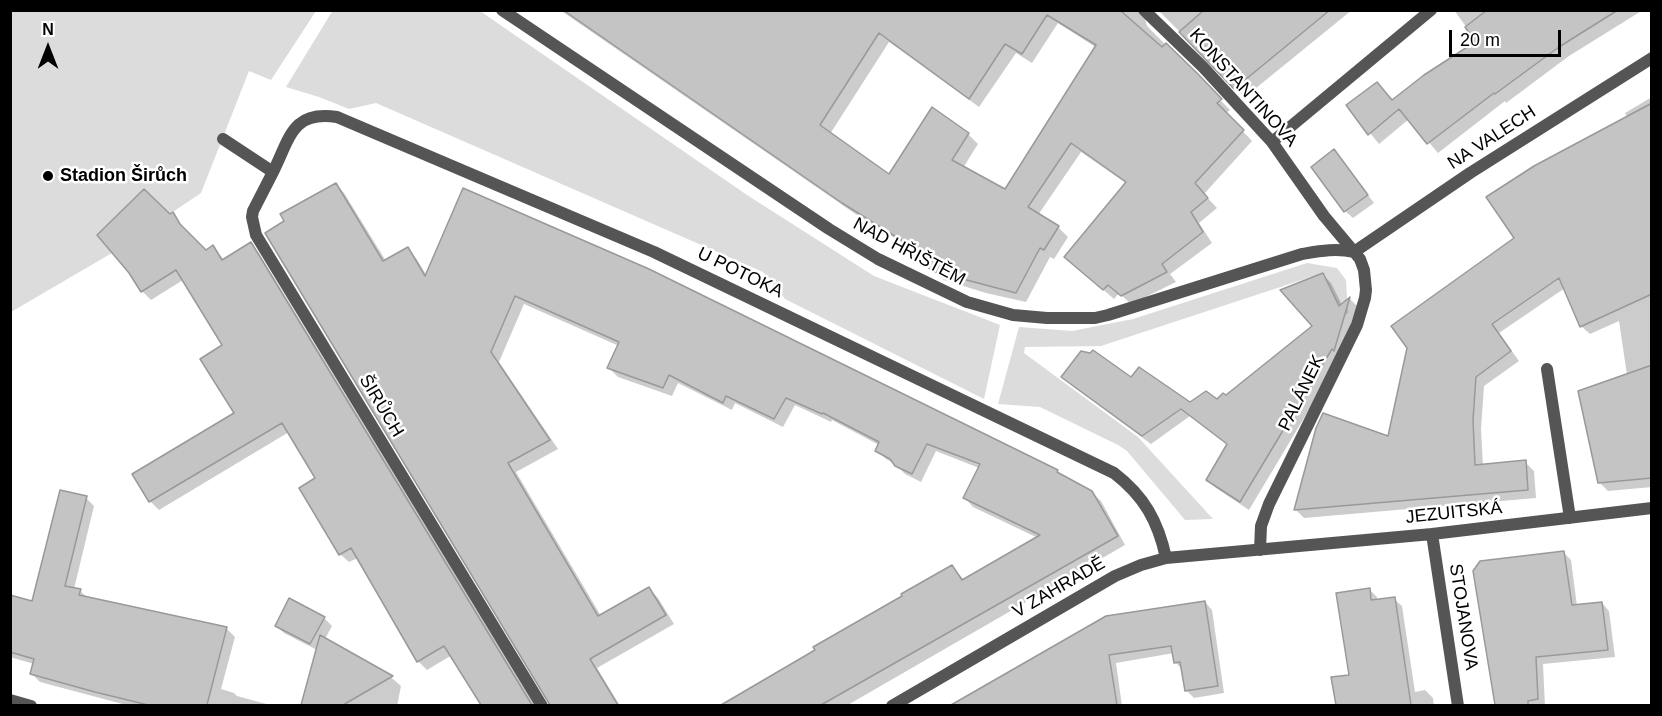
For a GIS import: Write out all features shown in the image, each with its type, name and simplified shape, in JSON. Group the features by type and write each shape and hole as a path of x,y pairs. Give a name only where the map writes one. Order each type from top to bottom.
{"street":[{"name":"NAD HŘIŠTĚM","path":"502,10 829,229 878,259 927,284 988,310 1047,318 1095,318 1125,311 1302,254 1330,249 1354,252"},
{"name":"KONSTANTINOVA","path":"1144,10 1203,67 1272,142 1324,216 1354,252"},
{"path":"1272,142 1431,10"},
{"name":"NA VALECH","path":"1354,252 1470,173 1652,58"},
{"name":"U POTOKA","path":"273,172 294,130 302,121 311,116 337,117 654,252 1114,473 1140,497 1160,533 1166,558"},
{"path":"223,139 273,172"},
{"name":"ŠIRŮCH","path":"273,172 253,211 252,218 256,235 542,705"},
{"name":"PALÁNEK","path":"1260,550 1261,526 1269,504 1362,311 1366,290 1364,270 1360,259 1354,252"},
{"path":"1546,369 1570,518"},
{"name":"JEZUITSKÁ","path":"1260,550 1432,534 1652,508"},
{"name":"STOJANOVA","path":"1432,534 1458,705"},
{"name":"V ZAHRADĚ","path":"892,705 1115,576 1141,565 1166,558 1260,550"},
{"path":"10,700 30,705"}],"shaded area":[{"path":"333,10 480,11 747,195 874,276 1000,325 984,399 785,299 763,272 376,103 349,109 286,87"},
{"path":"11,11 316,11 271,80 249,71 201,193 112,253 11,312"},
{"path":"1307,263 1337,268 1346,280 1348,313 1341,318 1320,274 1101,346 1025,347 1024,353 1138,437 1213,519 1185,520 1127,451 1118,445 1040,407 998,404 1019,327 1072,331 1133,319"}],"building":[{"path":"563,10 1121,11 1162,47 1166,43 1222,99 1217,103 1244,130 1195,183 1208,198 1191,212 1203,232 1162,264 1167,272 1121,296 1108,285 1103,290 1064,257 1126,182 1071,143 1028,207 1059,226 1044,250 1040,248 1016,293 932,271 910,253 914,248 842,203","holes":["1047,15 1096,45 1005,189 952,160 969,133 932,107 889,174 820,125 879,33 969,99 1005,44 1022,54"]},
{"path":"1204,10 1330,10 1234,89 1179,32"},
{"path":"1487,10 1618,10 1559,47 1427,144 1399,109 1368,135 1346,105 1377,82 1392,100 1424,75 1475,42 1465,27"},
{"path":"1652,103 1652,294 1580,327 1559,278 1492,324 1511,351 1476,377 1473,420 1475,465 1526,460 1528,490 1294,510 1316,428 1323,413 1388,436 1407,348 1391,326 1514,238 1486,197 1534,166"},
{"path":"1334,149 1368,195 1344,212 1311,167"},
{"path":"336,183 383,261 408,247 425,276 463,188 649,269 1058,470 1057,472 1092,491 1118,536 821,705 721,705 815,650 813,647 952,565 962,580 1040,535 963,498 980,464 927,444 912,474 895,466 890,459 875,451 879,442 823,413 786,398 774,419 726,396 723,403 669,375 663,388 607,368 619,342 515,296 491,352 550,440 508,463 598,616 649,587 666,615 590,659 618,705 550,705 265,233 284,221 280,214"},
{"path":"144,189 170,214 173,212 180,224 206,250 213,245 222,260 251,242 532,705 481,705 444,646 417,662 351,548 339,555 299,488 315,478 282,423 149,502 132,474 234,413 200,359 222,345 176,270 141,292 129,273 97,235"},
{"path":"1323,273 1339,306 1350,297 1334,351 1332,349 1240,502 1206,480 1227,444 1181,409 1142,436 1061,377 1081,351 1090,353 1093,350 1131,377 1139,367 1190,402 1206,391 1217,399 1223,393 1226,395 1312,326 1280,290"},
{"path":"1652,365 1652,478 1598,483 1578,391"},
{"path":"60,490 87,496 65,586 81,589 79,595 227,627 207,705 148,705 95,692 30,674 34,659 10,652 10,595 32,601"},
{"path":"1564,551 1572,605 1602,602 1608,650 1536,657 1538,699 1528,701 1528,705 1495,705 1473,571 1480,561"},
{"path":"1370,588 1371,600 1395,597 1411,705 1336,705 1331,677 1349,675 1336,593"},
{"path":"289,598 325,617 310,644 275,626"},
{"path":"1205,601 1218,686 1185,691 1180,662 1174,663 1171,646 1109,655 1117,705 951,705 1106,616"},
{"path":"320,635 393,676 343,705 301,705"}],"place":[{"name":"Stadion Širůch","path":"48,176"}]}
